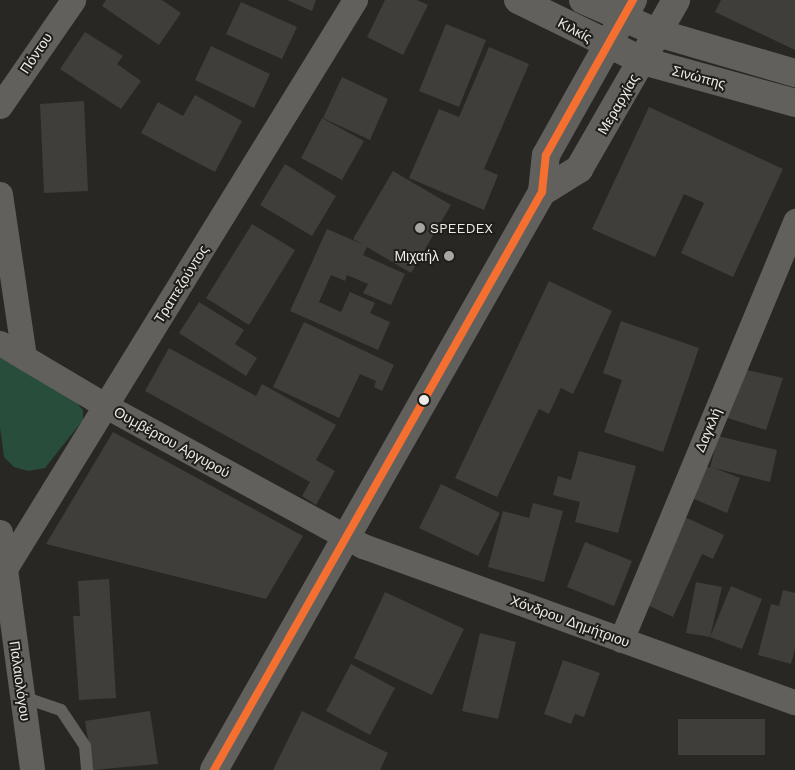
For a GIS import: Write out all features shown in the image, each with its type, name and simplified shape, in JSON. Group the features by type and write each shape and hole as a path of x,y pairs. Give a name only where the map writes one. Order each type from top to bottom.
{"main road":[{"name":"Κιλκίς","path":"518,0 605,46"},
{"path":"583,0 627,10 658,33 795,73"},
{"name":"Μεραρχίας","path":"542,192 580,170 676,0"},
{"path":"214,770 542,192 546,155 605,46 627,10"},
{"name":"Σινώπης","path":"605,46 643,61 795,103"}],"street":[{"name":"Πόντου","path":"0,106 73,0"},
{"name":"Τραπεζούντος","path":"6,567 355,0"},
{"path":"0,194 24,357"},
{"name":"Δαγκλή","path":"621,640 795,221"},
{"name":"Ουμβέρτου Αργυρού","path":"0,343 106,406 346,537"},
{"name":"Παλαιολόγου","path":"0,532 32,770"},
{"name":"Χόνδρου Δημήτριου","path":"346,537 621,640 795,702"}],"lane":[{"path":"23,697 61,710 85,746 87,770"}],"green space":[{"path":"0,358 73,399 83,410 83,420 45,468 28,471 14,467 4,457 0,427"}],"building":[{"path":"106,0 162,0 181,13 159,45 102,6"},
{"path":"287,0 316,0 312,11"},
{"path":"385,0 417,0 428,5 403,55 367,37"},
{"path":"721,0 795,0 795,50 715,12"},
{"path":"241,2 297,27 282,59 226,34"},
{"path":"446,24 486,40 459,107 419,91"},
{"path":"85,32 123,56 117,64 141,81 121,109 60,69"},
{"path":"211,46 270,74 254,108 195,80"},
{"path":"489,47 529,64 484,169 498,175 484,210 409,178 439,109 459,117"},
{"path":"342,77 388,99 370,140 323,118"},
{"path":"195,95 242,121 215,172 141,133 158,102 183,116"},
{"path":"84,101 88,191 44,193 40,104"},
{"path":"649,107 783,169 733,277 681,253 704,203 684,194 655,257 592,229"},
{"path":"322,118 364,141 342,180 301,158"},
{"path":"285,164 336,196 312,236 260,205"},
{"path":"393,171 451,205 411,273 367,247 363,255 405,274 391,305 363,293 368,284 347,275 345,281 331,275 319,302 341,312 350,292 375,303 370,313 390,322 378,350 290,311 327,229 362,244 353,239"},
{"path":"252,224 295,250 249,325 206,298"},
{"path":"549,281 612,311 573,394 561,388 549,414 539,409 497,497 455,478"},
{"path":"199,302 244,330 235,344 257,358 246,376 179,333"},
{"path":"621,321 699,348 663,452 604,432 622,380 603,373"},
{"path":"304,322 394,365 382,391 374,387 376,381 360,374 339,418 273,387"},
{"path":"169,348 256,396 262,384 336,425 316,460 335,471 316,505 302,496 310,482 145,391"},
{"path":"742,369 783,378 766,430 718,415"},
{"path":"113,432 303,536 266,599 46,544"},
{"path":"718,436 777,450 770,482 714,468 740,478 727,513 687,496 701,464 710,468"},
{"path":"579,451 636,466 618,533 575,522 580,502 553,495 558,476 571,480"},
{"path":"441,484 500,513 478,556 419,528"},
{"path":"533,503 563,511 544,582 488,567 503,511 529,518"},
{"path":"676,513 724,535 713,559 702,554 673,617 643,603"},
{"path":"585,542 632,561 614,606 567,587"},
{"path":"109,579 116,698 79,700 73,616 80,616 78,581"},
{"path":"696,582 722,587 710,637 686,633"},
{"path":"731,586 762,599 742,649 710,637"},
{"path":"783,590 795,593 795,649 791,664 758,655 771,604 779,606"},
{"path":"385,592 464,629 432,695 354,658"},
{"path":"480,633 516,642 498,719 462,711"},
{"path":"563,660 600,673 584,717 575,714 571,724 544,714"},
{"path":"351,664 395,688 370,735 326,711"},
{"path":"150,711 158,764 93,770 85,721"},
{"path":"302,711 388,753 380,770 273,770"},
{"path":"678,719 765,719 765,755 678,755"}],"transit line":[{"path":"214,770 542,192 546,155 633,0"}],"place":[{"name":"SPEEDEX","path":"420,228"},
{"name":"Μιχαήλ","path":"449,256"}]}
